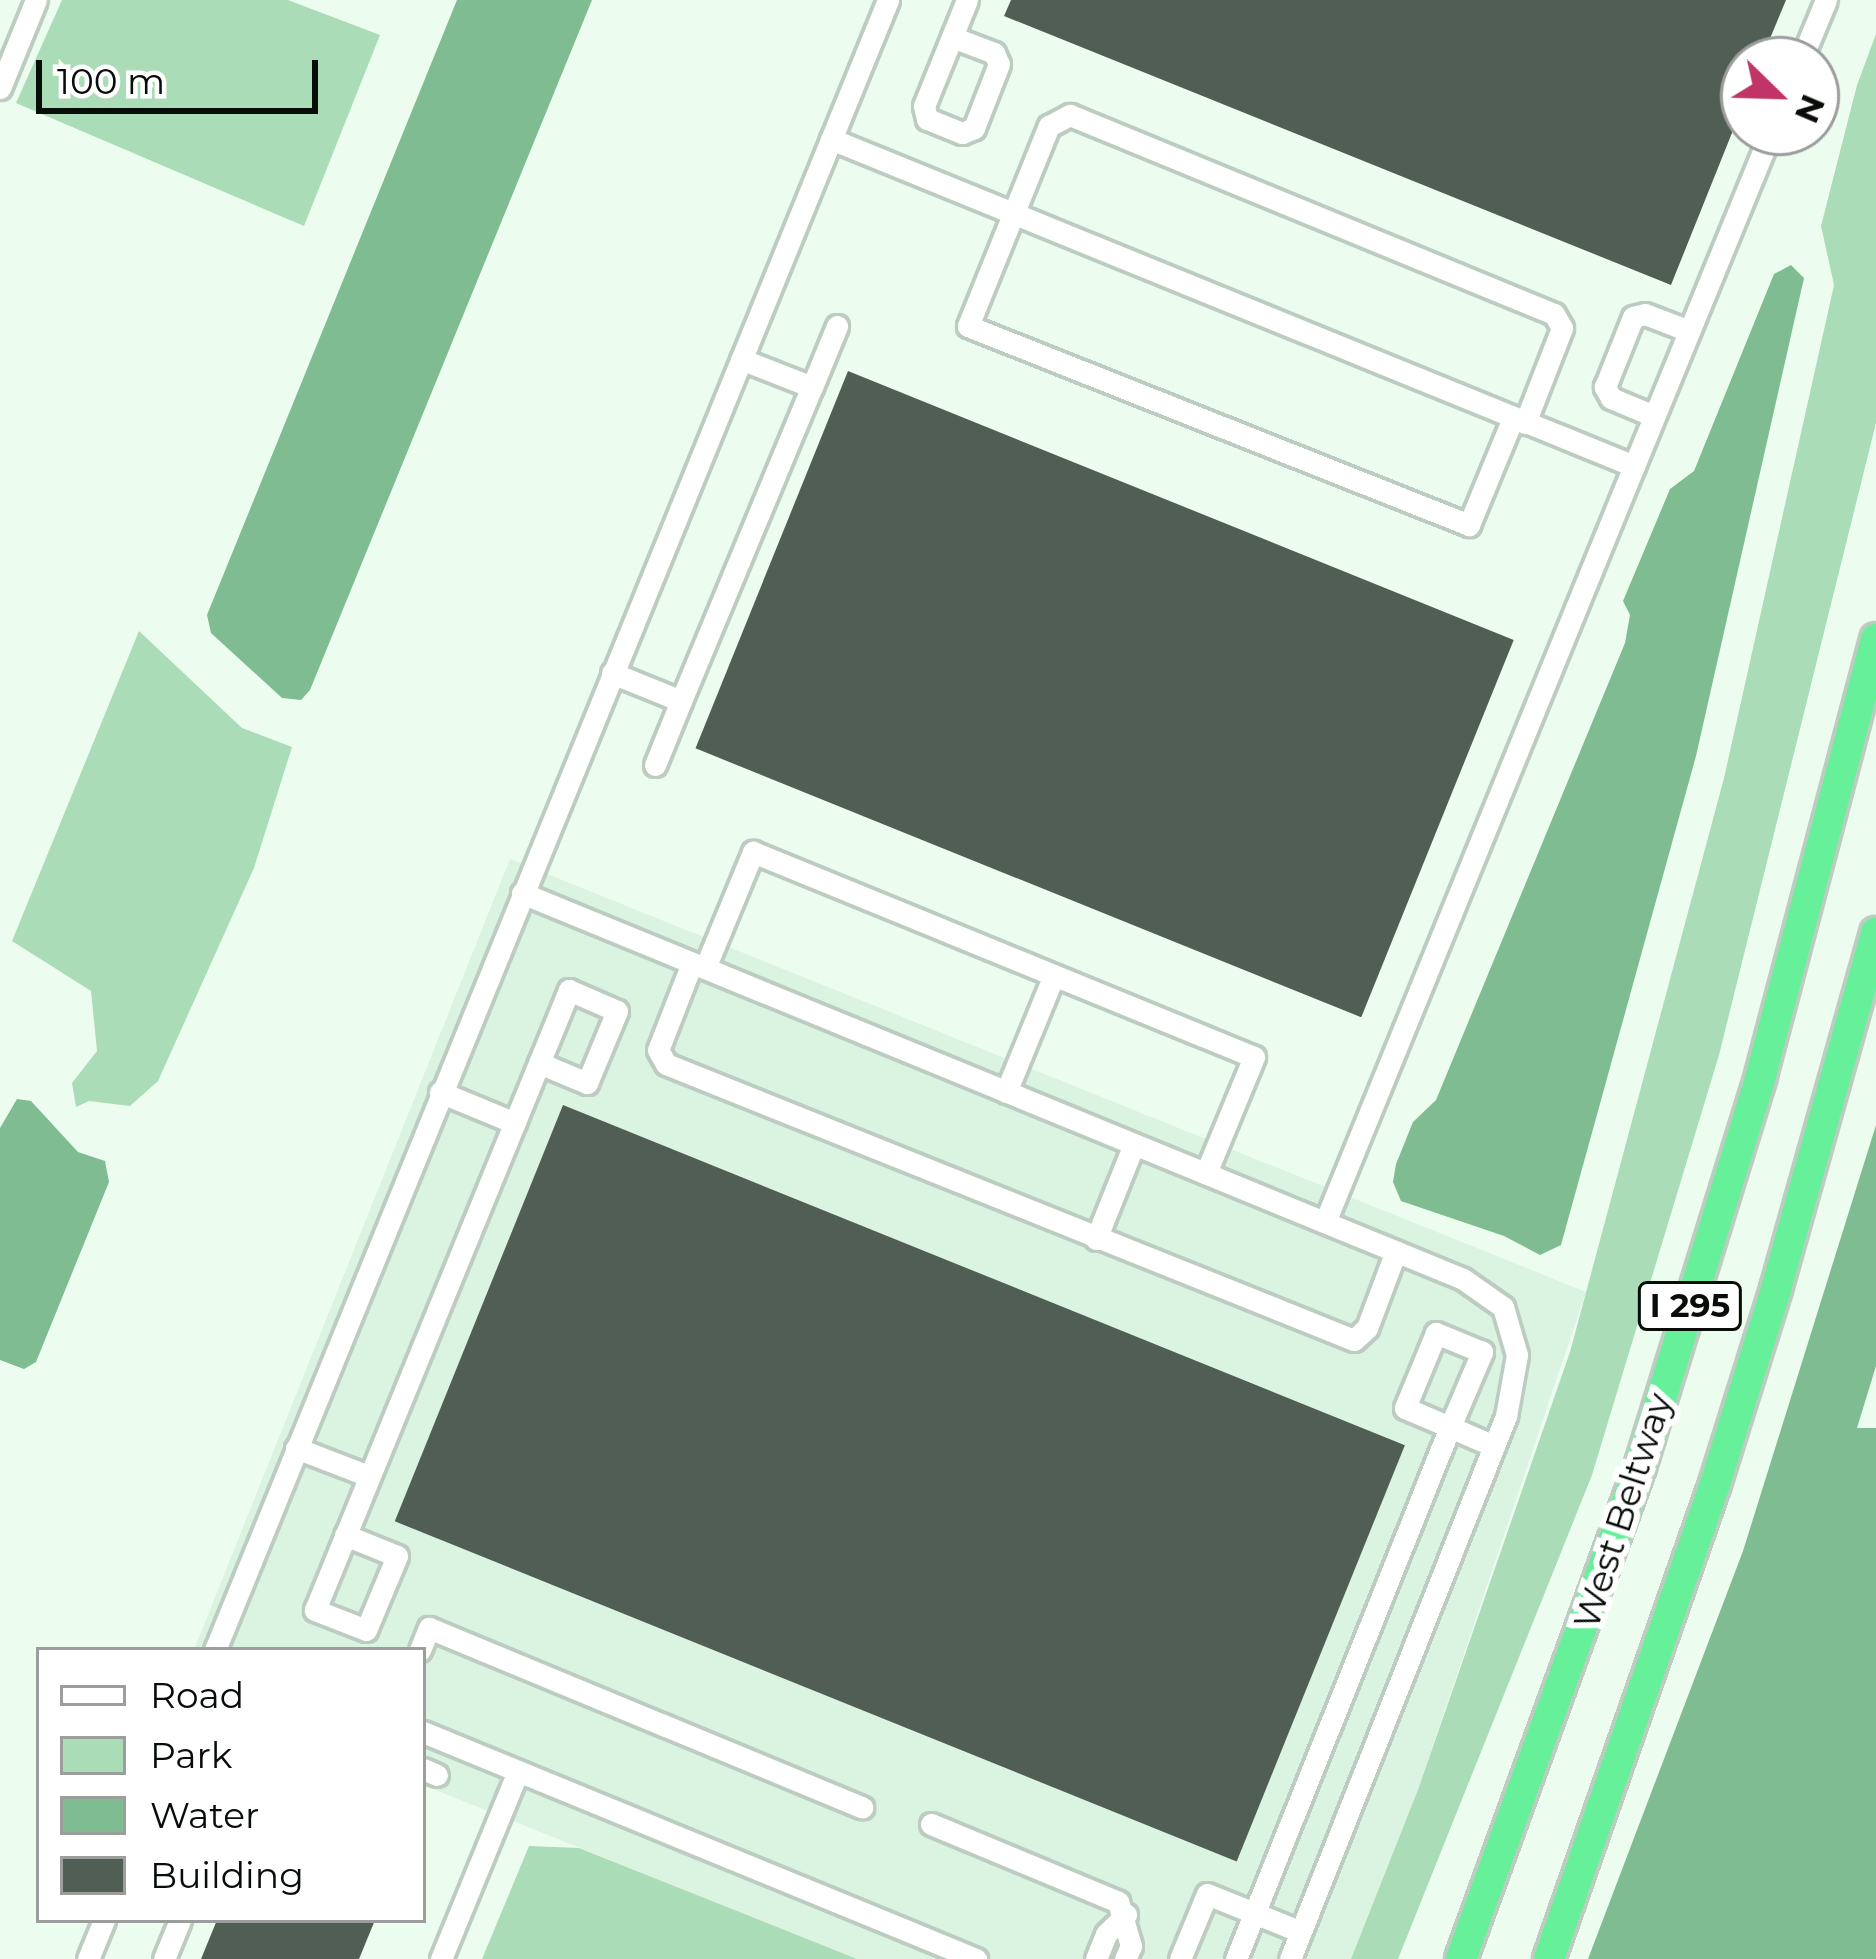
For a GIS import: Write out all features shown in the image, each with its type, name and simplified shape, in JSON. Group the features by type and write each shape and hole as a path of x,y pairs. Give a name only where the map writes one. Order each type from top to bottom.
{"highway":[{"name":"West Beltway","path":"1462,1959 1647,1445 1761,1075 1876,639"},
{"name":"I 295","path":"1549,1959 1639,1714 1722,1462 1824,1125 1876,933"}],"street":[{"path":"0,88 36,0"},
{"path":"219,1647 440,1092 888,0"},
{"path":"952,37 967,0"},
{"path":"1811,36 1826,0"},
{"path":"1070,115 1554,314 1562,328 1469,525 968,326 1013,214 1049,126 1070,115"},
{"path":"831,140 1634,466"},
{"path":"1325,1222 1762,156"},
{"path":"1654,416 1611,398 1604,387 1626,334 1634,317 1646,314 1689,332"},
{"path":"655,765 837,326"},
{"path":"741,359 812,387"},
{"path":"612,673 681,701"},
{"path":"1206,1173 1254,1057 753,852 658,1050 666,1064 1354,1340 1366,1328 1396,1251"},
{"path":"522,893 1463,1279 1503,1307 1517,1355 1514,1386 1289,1959"},
{"path":"1006,1091 1054,975"},
{"path":"345,1535 397,1556 366,1630 314,1610 539,1063"},
{"path":"440,1092 514,1123"},
{"path":"1096,1239 1135,1144"},
{"path":"1236,1959 1450,1427 1494,1446"},
{"path":"296,1448 369,1476"},
{"path":"421,1647 429,1628 862,1807"},
{"path":"426,1733 976,1959"},
{"path":"441,1959 518,1771"},
{"path":"932,1824 1102,1892 1126,1915 1131,1946 1125,1959"},
{"path":"1180,1959 1207,1894 1301,1932"},
{"path":"1096,1959 1106,1934 1126,1915"},
{"path":"88,1959 103,1923"},
{"path":"164,1959 179,1923"}],"shaded area":[{"path":"510,859 1586,1292 1419,1787 1351,1959 857,1959 426,1786 426,1647 195,1647"}],"green space":[{"path":"62,0 288,0 380,35 304,226 16,103"},
{"path":"1876,34 1876,423 1719,1055 1592,1475 1398,1959 1351,1959 1419,1787 1570,1352 1724,778 1834,285 1821,226 1857,85"},
{"path":"139,631 242,728 292,747 254,868 158,1081 130,1106 89,1101 76,1107 72,1083 97,1051 91,991 12,941"},
{"path":"529,1846 579,1848 857,1959 482,1959"}],"water":[{"path":"457,0 592,0 310,690 301,700 282,698 211,633 207,615"},
{"path":"1791,265 1804,278 1696,756 1561,1245 1540,1255 1504,1236 1401,1201 1393,1182 1396,1164 1413,1122 1436,1100 1625,643 1630,615 1623,601 1670,489 1694,471 1774,274"},
{"path":"17,1099 31,1101 78,1152 105,1161 109,1182 36,1362 24,1369 0,1360 0,1128"},
{"path":"1876,1125 1876,1366 1857,1428 1876,1428 1876,1959 1588,1959 1743,1551"}],"building":[{"path":"1011,0 1786,0 1771,36 1720,36 1723,156 1671,285 1004,16"},
{"path":"848,371 1514,640 1361,1017 696,748"},
{"path":"563,1105 1405,1445 1237,1861 395,1521"},
{"path":"216,1923 374,1923 359,1959 201,1959"}]}
